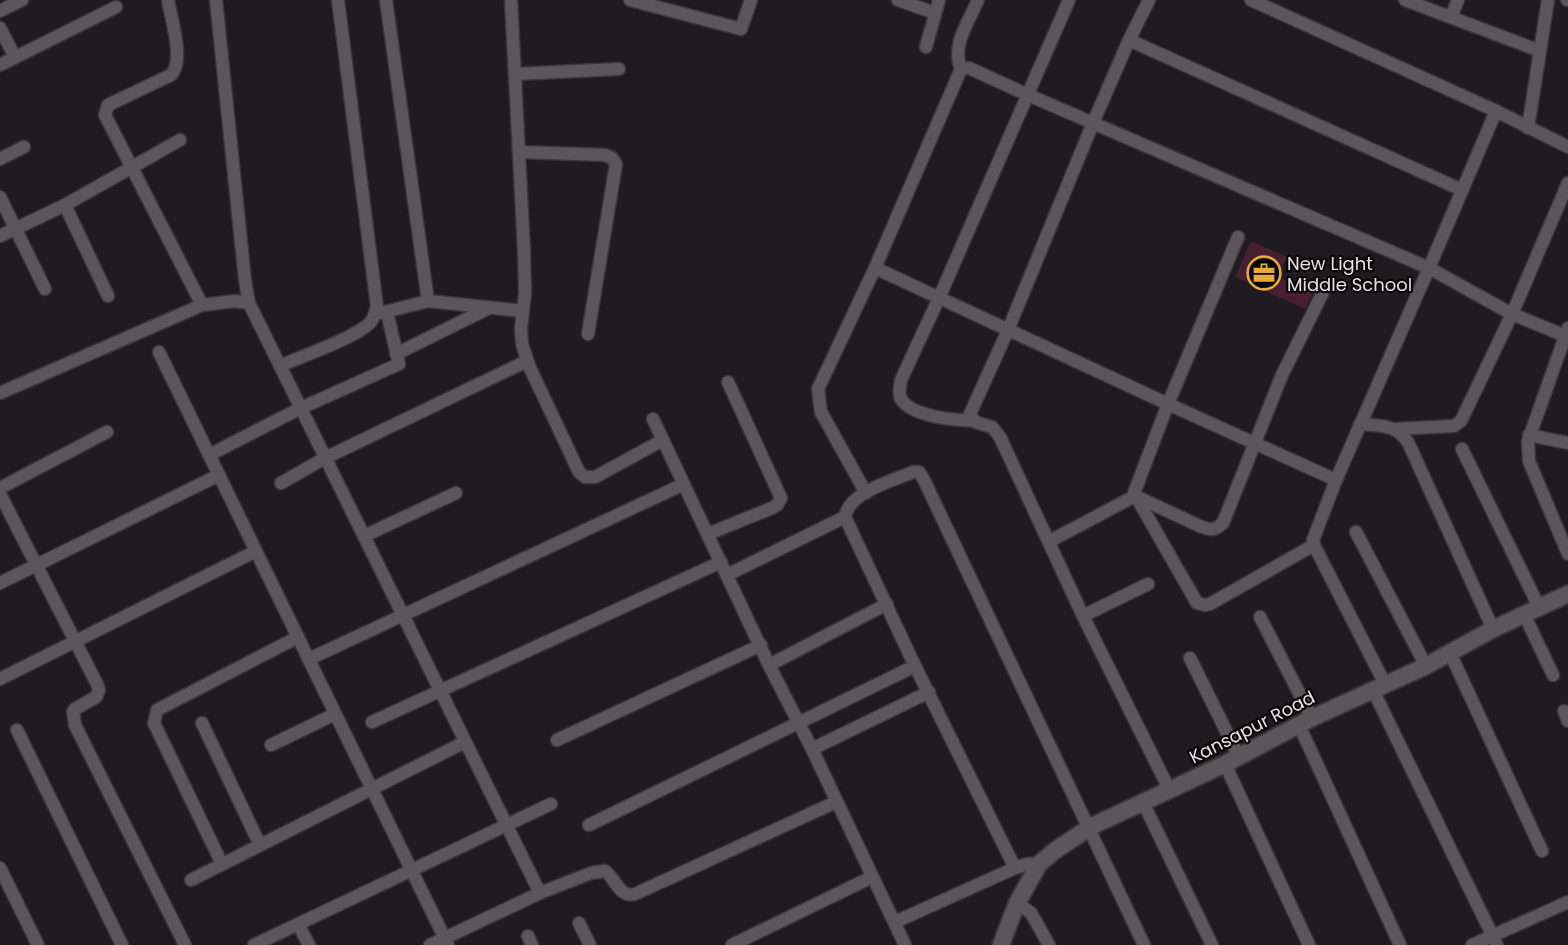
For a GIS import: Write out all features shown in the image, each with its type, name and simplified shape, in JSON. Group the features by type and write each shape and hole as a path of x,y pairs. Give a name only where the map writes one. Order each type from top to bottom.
{"street":[{"path":"0,11 22,0"},
{"path":"168,0 178,58 175,71 108,105 105,115 202,305"},
{"path":"216,0 249,303 540,893"},
{"path":"280,366 366,327 372,320 377,307 338,0"},
{"path":"386,0 428,301"},
{"path":"511,0 525,293 522,344 527,361 579,472 585,477 595,477 663,440"},
{"path":"630,0 741,29 751,0"},
{"path":"898,0 935,13"},
{"path":"926,47 939,0"},
{"path":"866,493 825,419 818,389 875,268 961,69 957,61 957,48 978,0"},
{"path":"1069,0 901,380 900,395 906,404 924,412 952,420 973,420 992,427 997,432 1050,541 1083,616 1169,789"},
{"path":"973,420 970,410 1008,330 1093,123 1149,0"},
{"path":"1251,0 1496,111 1568,147"},
{"path":"1405,0 1540,51"},
{"path":"1451,17 1458,0"},
{"path":"1528,128 1548,0"},
{"path":"0,65 116,7"},
{"path":"0,28 15,57"},
{"path":"1129,40 1462,190"},
{"path":"961,69 969,68 1429,268 1512,314 1567,334 1529,435 1530,462 1568,554"},
{"path":"515,74 620,69"},
{"path":"1494,940 1314,545 1314,535 1496,111"},
{"path":"0,236 65,205 180,140"},
{"path":"0,159 24,147"},
{"path":"520,152 605,155 612,158 616,165 588,334"},
{"path":"1360,424 1396,429 1458,424 1464,416 1512,314 1568,183"},
{"path":"0,197 45,289"},
{"path":"65,205 108,296"},
{"path":"1238,237 1168,404 1136,485 1135,496 1197,603 1201,605 1210,604 1233,592 1314,545"},
{"path":"875,268 1336,480"},
{"path":"1135,496 1202,527 1209,529 1219,527 1223,523 1282,375 1327,284"},
{"path":"0,393 202,305 235,301 249,303"},
{"path":"374,315 428,301 523,311"},
{"path":"396,354 490,308"},
{"path":"209,455 301,408 399,364 387,312"},
{"path":"159,352 446,941"},
{"path":"281,483 326,458 527,361"},
{"path":"708,534 772,508 781,498 728,382"},
{"path":"653,419 905,945"},
{"path":"1396,429 1402,433 1416,459 1493,629"},
{"path":"0,488 107,432"},
{"path":"1529,435 1568,442"},
{"path":"1462,449 1532,610 1553,675"},
{"path":"1015,867 915,666 845,518 846,510 852,501 913,472 919,472 921,476 1090,827 1144,945"},
{"path":"0,583 219,475"},
{"path":"309,659 684,484"},
{"path":"364,536 456,493"},
{"path":"0,494 99,690 96,697 75,709 73,721 184,945"},
{"path":"1050,541 1135,496"},
{"path":"727,575 845,518"},
{"path":"1356,532 1426,666"},
{"path":"0,679 256,551"},
{"path":"372,722 721,562"},
{"path":"1083,616 1148,584"},
{"name":"Kansapur Road","path":"1001,945 1017,903 1039,864 1090,827 1232,761 1306,721 1426,666 1493,629 1568,594"},
{"path":"770,665 887,604"},
{"path":"1260,616 1400,945"},
{"path":"222,864 154,723 154,716 157,710 298,637"},
{"path":"557,740 760,645"},
{"path":"1450,652 1542,851"},
{"path":"1190,658 1309,945"},
{"path":"590,825 915,666"},
{"path":"813,749 929,692"},
{"path":"271,745 335,714"},
{"path":"202,723 260,845"},
{"path":"17,730 122,945"},
{"path":"191,880 465,742"},
{"path":"1143,801 1212,945"},
{"path":"430,945 446,941 540,893 603,870 611,876 622,893 631,896 836,802"},
{"path":"254,945 551,804"},
{"path":"895,922 1015,867 1039,864"},
{"path":"0,867 38,945"},
{"path":"732,945 872,877"},
{"path":"1017,903 1031,913 1049,945"},
{"path":"1472,945 1494,940 1567,905"},
{"path":"579,923 590,945"},
{"path":"298,924 309,945"}],"building":[{"path":"1251,241 1287,257 1278,277 1313,293 1305,309 1235,277"}],"place":[{"name":"New Light Middle School","path":"1264,273"}]}
